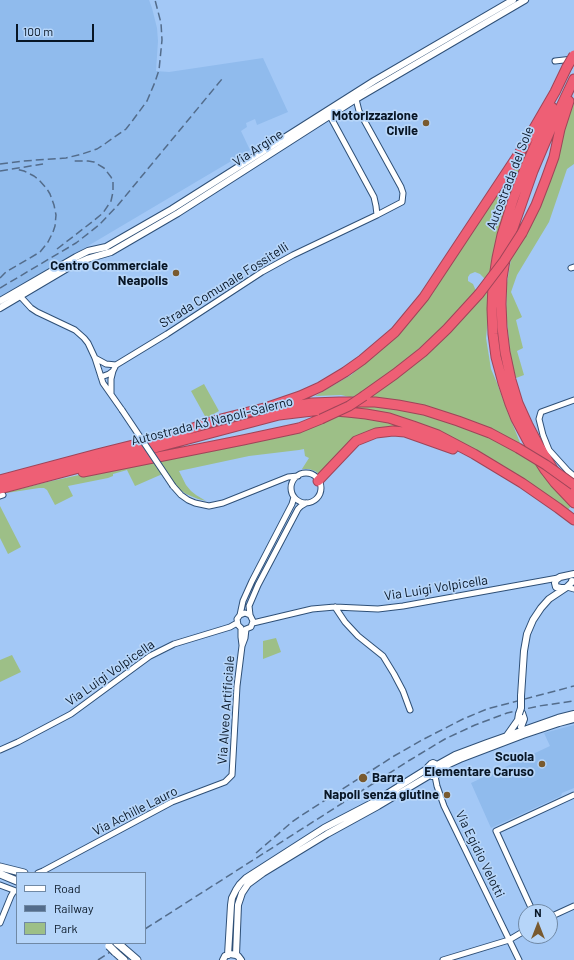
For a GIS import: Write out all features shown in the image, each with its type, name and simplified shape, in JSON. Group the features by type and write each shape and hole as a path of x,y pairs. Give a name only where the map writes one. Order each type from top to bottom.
{"highway":[{"path":"172,435 217,420 268,407 300,396 320,387 362,360 395,332 424,297 522,149 571,64 574,55"},
{"name":"Autostrada del Sole","path":"571,64 526,166 502,235 493,284 492,309 496,357 505,390 514,414 533,451 555,483 574,503"},
{"name":"Autostrada del Sole","path":"574,79 556,115 512,231 502,278 501,304 505,352 518,403 539,446 554,469 574,493"},
{"path":"30,481 89,471 299,428 349,406 395,374 423,352 447,329 479,294 504,261 522,233 536,205 546,180 554,157 567,105 574,91"},
{"name":"Autostrada A3 Napoli-Salerno","path":"0,480 172,435 289,407 312,403 375,402 424,410 490,433 546,465 574,485"},
{"name":"Autostrada A3 Napoli-Salerno","path":"1,494 30,481 279,415 321,410 366,414 389,418 438,435 474,454 522,483 574,520"},
{"path":"318,481 356,441 376,433 393,431 405,432 463,453 574,520"}],"main road":[{"path":"0,866 21,872"},
{"path":"0,874 16,881"},
{"path":"107,944 124,960"},
{"path":"120,945 137,960"}],"street":[{"name":"Via Argine","path":"0,308 18,293 76,257 88,251 106,247 172,209 374,81 513,0"},
{"name":"Via Argine","path":"0,301 74,264 107,253 119,247 183,210 356,99 525,0"},
{"path":"554,61 571,64"},
{"name":"Strada Comunale Fossitelli","path":"116,365 167,334 262,272 293,255 402,202 403,193 401,187 359,111 356,99"},
{"path":"330,116 374,197 377,215"},
{"path":"18,293 31,308 75,330 88,343 105,386 111,391 173,486 188,500 209,506 223,503 280,479 302,474 310,474 315,476 320,486 320,491 315,499 300,506 298,509 258,585 249,606 252,619 250,628 244,629 237,623 237,618 240,615 243,601 292,504 294,497"},
{"path":"95,358 106,364 116,365 111,379 111,391"},
{"path":"101,377 113,371"},
{"path":"574,400 541,412 539,419 549,450 574,476"},
{"path":"298,476 294,479 291,486 292,493 294,497 301,502 306,503"},
{"path":"280,479 291,486"},
{"path":"549,599 556,582 566,576 572,579 572,583"},
{"name":"Via Luigi Volpicella","path":"252,619 259,621 312,609 336,607 378,609 403,606 545,580 556,582"},
{"path":"556,582 556,587 561,588 572,583"},
{"path":"522,731 521,696 524,651 527,634 533,620 541,608 549,599 572,583"},
{"path":"336,607 345,622 358,636 383,656 403,691 410,710"},
{"path":"240,615 245,613 252,619"},
{"name":"Via Luigi Volpicella","path":"0,750 71,714 150,656 174,644 230,627 237,623"},
{"name":"Via Alveo Artificiale","path":"232,775 237,686 242,646 240,637 244,629"},
{"path":"236,955 238,905 242,893 248,884 263,873 435,771 533,726 574,714"},
{"path":"521,715 525,722 533,726"},
{"path":"506,737 521,715"},
{"path":"427,769 427,772 435,771 455,755 522,731 574,719"},
{"path":"228,955 232,898 240,884 246,878 324,828 374,802 427,769 433,763 435,771"},
{"name":"Via Egidio Velotti","path":"435,771 437,786 444,806 519,960"},
{"name":"Via Achille Lauro","path":"47,871 172,802 226,782 232,775"},
{"path":"529,904 496,831 574,795"},
{"path":"0,885 15,891 11,896 0,923"},
{"path":"558,913 574,906"},
{"path":"444,960 509,940 518,935"},
{"path":"223,960 225,956 233,954 238,956 241,960"}],"shaded area":[{"path":"0,0 149,0 157,28 158,41 156,71 169,72 263,58 288,112 257,125 255,119 246,123 247,127 241,131 250,150 0,298"},
{"name":"Scuola Elementare Caruso","path":"574,725 574,788 562,793 561,796 491,828 471,783 550,746 544,733"}],"green space":[{"path":"574,99 574,164 567,169 549,222 517,275 511,292 522,317 516,320 523,348 517,351 524,375 516,378 511,359 506,312 507,283 512,253"},
{"path":"531,141 504,214 490,272 485,279 480,274 475,272 470,274 468,277 468,281 473,284 476,291 441,329 406,360 390,373 356,396 315,396 351,375 395,338 430,297"},
{"path":"489,287 486,338 491,369 521,445 370,398 408,369"},
{"path":"204,384 219,411 206,418 191,391"},
{"path":"355,405 376,406 411,411 435,417 495,439 537,463 571,506 567,511 469,448 350,408"},
{"path":"341,414 410,427 386,427 365,432 357,437 319,474 309,469 302,469 309,458 305,456 304,449 249,456 179,471 186,485 191,491 206,501 186,494 179,489 167,472 135,486 127,470 113,474 113,476 108,478 68,486 73,496 55,505 47,490 44,488 0,494 47,482 326,421"},
{"path":"0,506 21,547 8,554 0,538"},
{"path":"276,638 281,652 263,659 263,641"},
{"path":"12,655 21,672 0,682 0,660"}],"railway":[{"path":"0,164 66,158 82,154 97,149 126,129 147,101 159,70 162,40 161,23 155,0"},
{"path":"0,288 76,243 99,225 118,205 222,79"},
{"path":"57,249 103,213 111,201 113,192 113,181 104,168 94,162 71,161"},
{"path":"0,171 43,164"},
{"path":"0,278 6,272 40,252 48,242 55,226 56,215 54,205 47,189 34,176 16,169"},
{"path":"256,853 302,815 394,756 422,740 463,719 487,709 574,686"},
{"path":"146,928 445,739 475,725 507,713 539,706 574,701"},
{"path":"98,960 122,944"}],"place":[{"name":"Motorizzazione Civile","path":"426,123"},
{"name":"Centro Commerciale Neapolis","path":"176,273"},
{"name":"Scuola Elementare Caruso","path":"542,764"},
{"name":"Barra","path":"363,778"},
{"name":"Napoli senza glutine","path":"447,795"}]}
